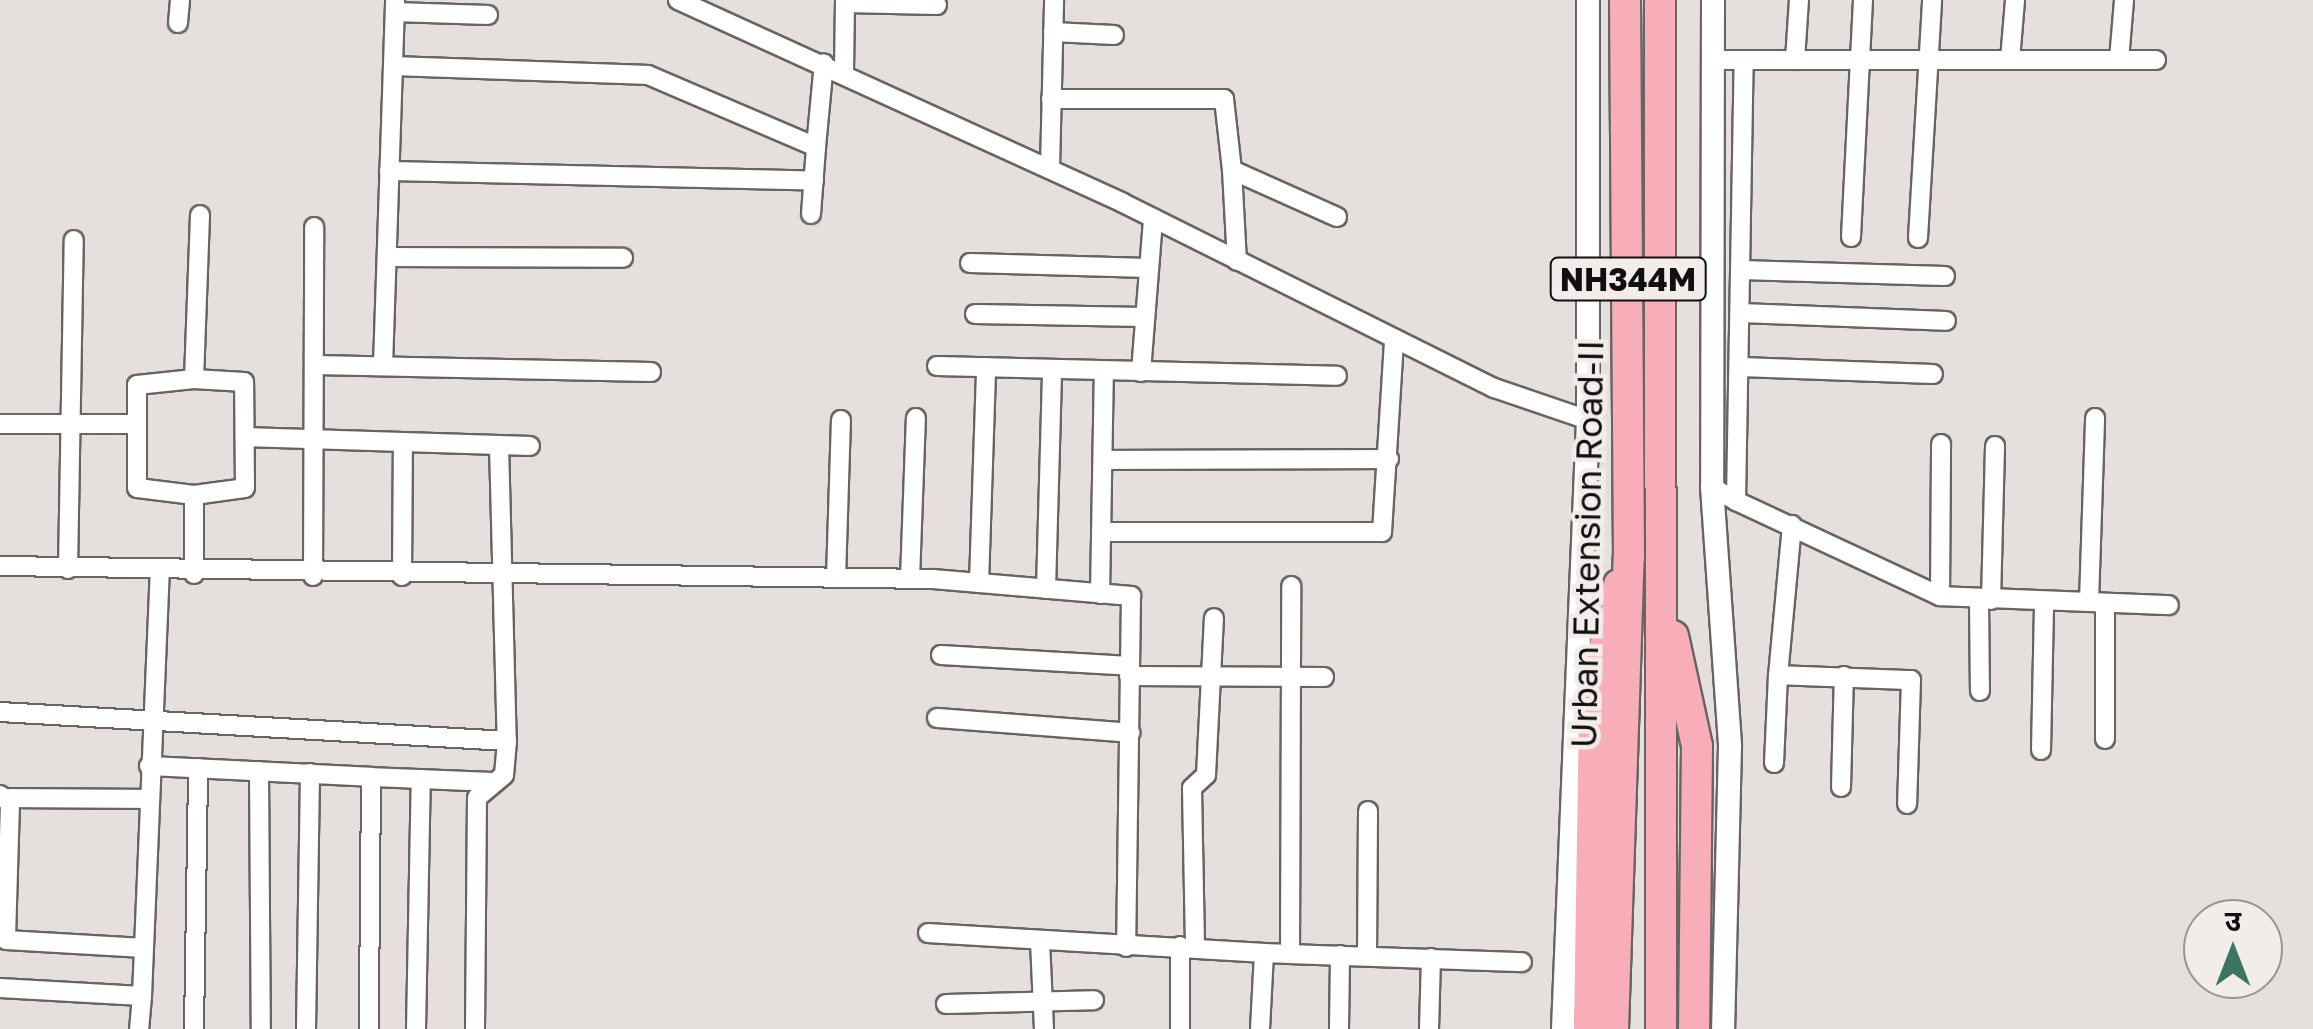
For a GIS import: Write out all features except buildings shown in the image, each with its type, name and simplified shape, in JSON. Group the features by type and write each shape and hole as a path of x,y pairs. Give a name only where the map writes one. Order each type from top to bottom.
{"highway":[{"name":"Urban Extension Road-II","path":"1613,1029 1628,558 1626,0"},
{"name":"Urban Extension Road-II","path":"1660,0 1666,625 1661,1029"},
{"path":"1589,1029 1594,693 1606,619 1628,558"},
{"path":"1666,625 1683,652 1697,746 1694,1029"}],"street":[{"path":"178,22 180,0"},
{"path":"678,0 1050,168 1394,340 1588,420"},
{"path":"1050,168 1054,0"},
{"path":"1563,1029 1588,420 1588,0"},
{"path":"1713,0 1712,486 1730,746 1723,1029"},
{"path":"1795,60 1798,0"},
{"path":"1851,237 1863,0"},
{"path":"1918,238 1932,0"},
{"path":"2010,60 2015,0"},
{"path":"2119,60 2124,0"},
{"path":"844,72 845,1 937,5"},
{"path":"383,366 395,6 488,15"},
{"path":"1053,32 1114,35"},
{"path":"1713,60 2156,60"},
{"path":"1736,501 1744,60"},
{"path":"811,214 824,64"},
{"path":"395,66 648,75 816,146"},
{"path":"1051,99 1224,99 1237,260"},
{"path":"1232,170 1337,217"},
{"path":"389,172 814,181"},
{"path":"194,379 200,215"},
{"path":"1141,372 1153,218"},
{"path":"314,228 314,576"},
{"path":"68,569 74,240"},
{"path":"387,257 623,258"},
{"path":"970,263 1149,268"},
{"path":"1740,270 1945,276"},
{"path":"1742,313 1946,321"},
{"path":"975,314 1145,317"},
{"path":"1101,532 1382,532 1394,340"},
{"path":"315,364 650,372"},
{"path":"937,366 1337,376"},
{"path":"979,583 986,367"},
{"path":"1741,367 1933,374"},
{"path":"1046,589 1052,369"},
{"path":"1100,594 1104,370"},
{"path":"194,379 244,382 242,492 194,495 137,488 138,383 194,379"},
{"path":"910,579 916,418"},
{"path":"2095,418 2097,602 2105,739"},
{"path":"836,578 841,420"},
{"path":"0,424 136,424"},
{"path":"245,438 530,446"},
{"path":"402,576 403,442"},
{"path":"1940,444 1940,596"},
{"path":"476,1029 476,798 504,775 507,741 499,445"},
{"path":"1980,691 1995,446"},
{"path":"1103,460 1389,459"},
{"path":"1712,486 1736,501 1940,596 2169,605"},
{"path":"194,495 194,574"},
{"path":"1774,762 1792,525"},
{"path":"0,566 314,576 910,579 1132,596 1126,947"},
{"path":"139,1029 160,572"},
{"path":"1290,954 1291,586"},
{"path":"2041,750 2044,601"},
{"path":"1180,1029 1188,946 1192,788 1206,775 1214,618"},
{"path":"941,654 1130,671 1324,678"},
{"path":"1778,675 1844,676 1914,684 1907,804"},
{"path":"1840,788 1844,676"},
{"path":"0,712 507,741"},
{"path":"937,718 1130,733"},
{"path":"149,766 491,782"},
{"path":"194,1029 198,768"},
{"path":"259,771 261,1029"},
{"path":"306,1029 310,773"},
{"path":"369,1029 371,777"},
{"path":"416,1029 421,779"},
{"path":"144,948 6,940 4,796 148,799"},
{"path":"1368,811 1368,956"},
{"path":"928,933 1126,947 1188,946 1264,953 1522,962"},
{"path":"1040,941 1044,1029"},
{"path":"1260,1029 1264,953"},
{"path":"1338,1029 1340,956"},
{"path":"1429,1029 1432,958"},
{"path":"0,988 142,996"},
{"path":"946,1004 1094,1000"}]}
